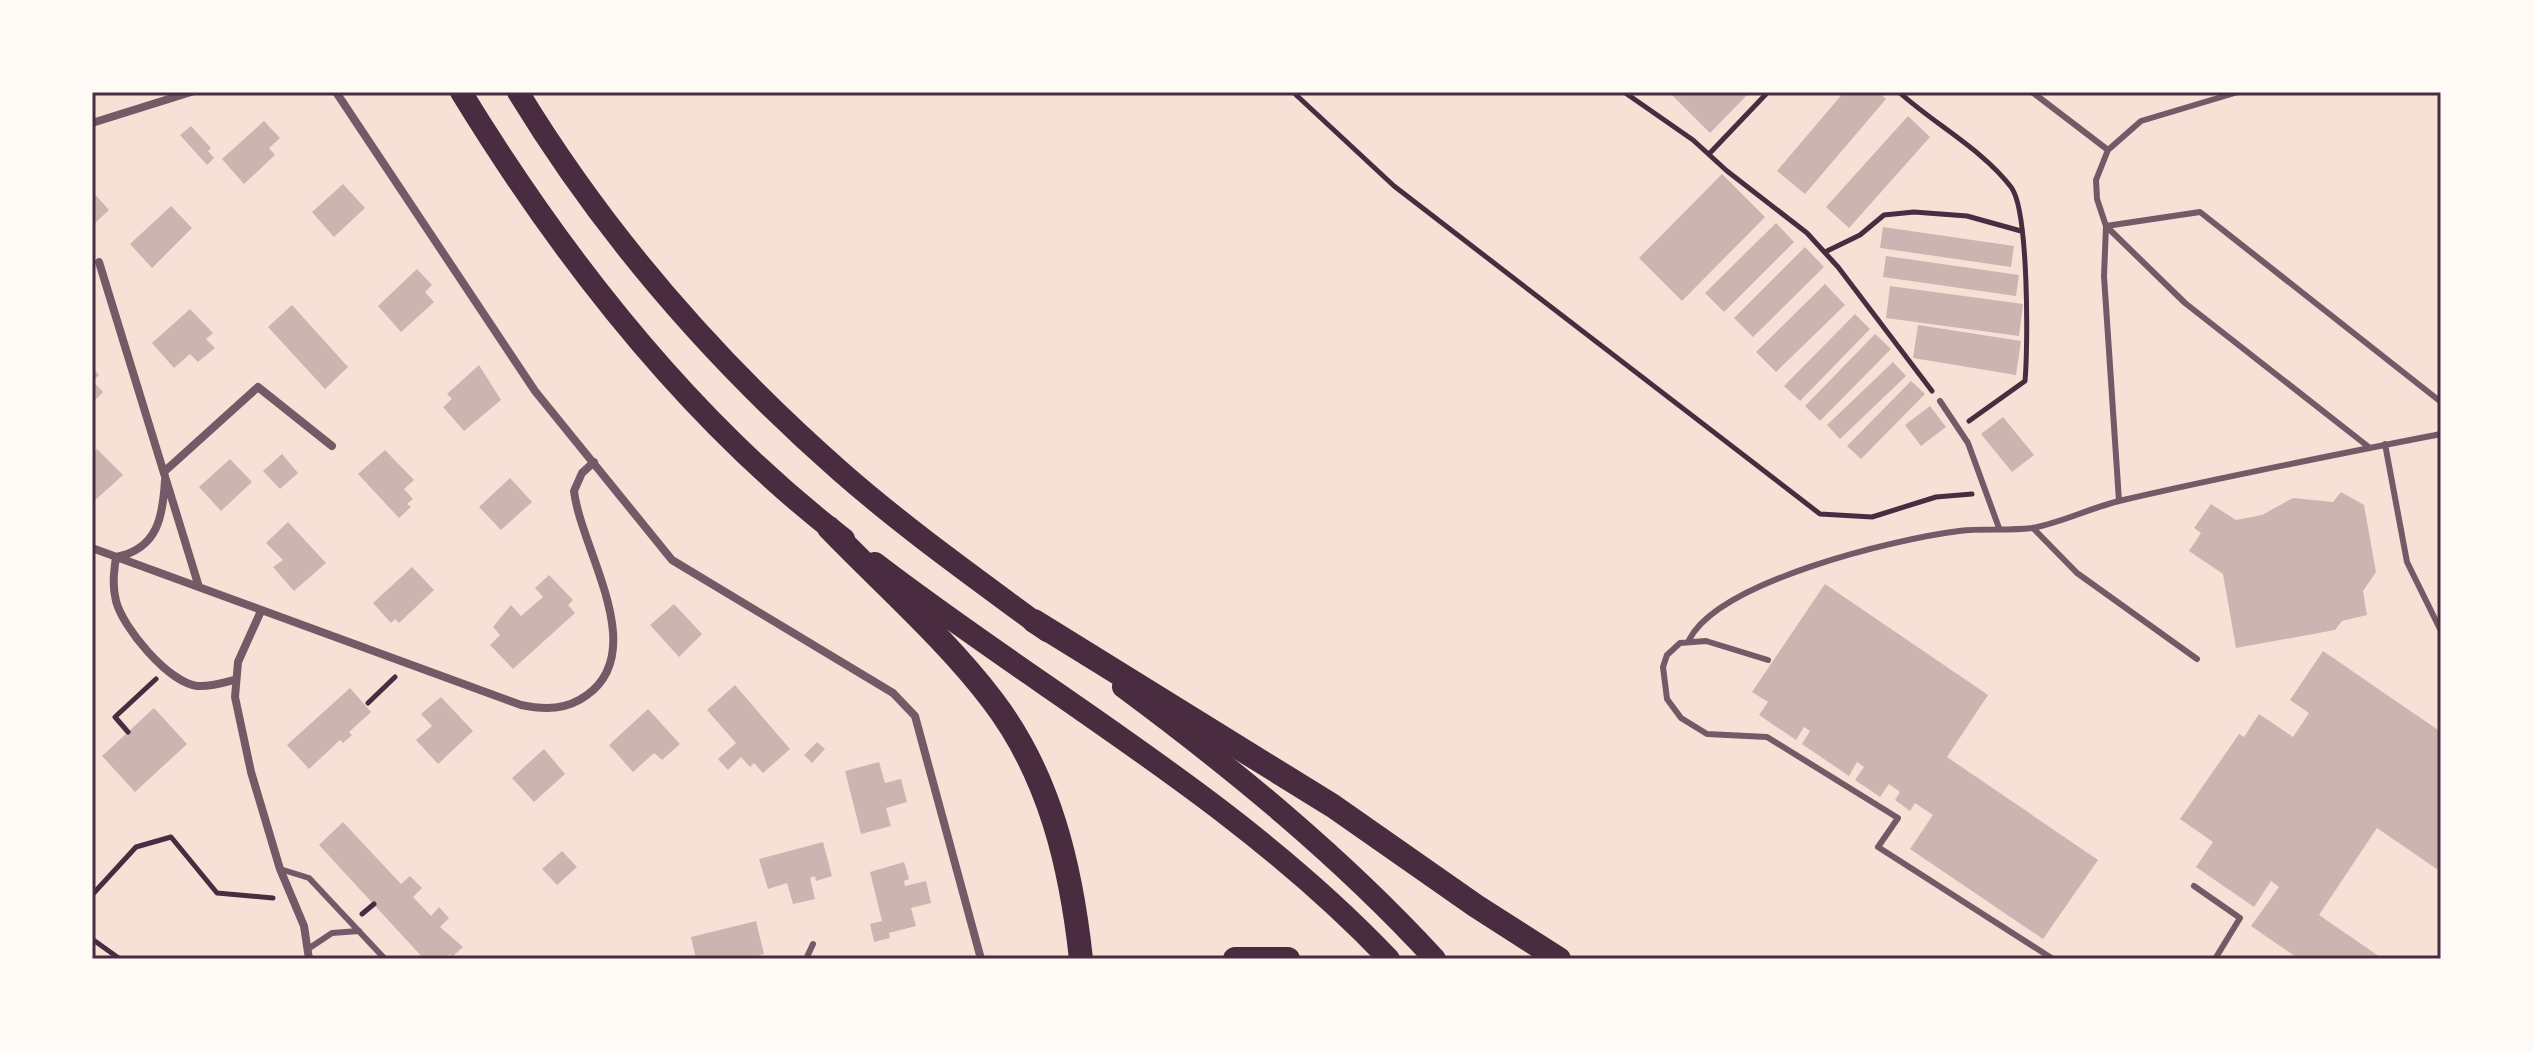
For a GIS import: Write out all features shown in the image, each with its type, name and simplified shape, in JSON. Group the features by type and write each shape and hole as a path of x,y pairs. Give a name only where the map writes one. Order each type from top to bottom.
{"highway":[{"path":"461,92 538,209 615,309 687,392 773,479 829,528 976,682 1010,727 1039,781 1060,838 1081,959"},
{"path":"518,92 646,273 741,378 842,473 924,540 1193,739 1300,826 1373,893 1435,959"},
{"path":"829,528 1208,798 1291,865 1389,959"},
{"path":"1034,621 1333,806 1476,906 1559,959"},
{"path":"1235,959 1288,959"}],"street":[{"path":"92,123 191,92"},
{"path":"336,92 535,391 672,560 893,693 915,716 981,959"},
{"path":"99,262 199,587"},
{"path":"116,557 137,550 154,535 163,512 165,471 258,387 332,446"},
{"path":"92,548 521,705 551,709 579,700 602,680 610,666 615,642 612,617 576,502 576,482 594,462"},
{"path":"116,557 113,582 124,620 167,670 182,682 198,686 234,680"},
{"path":"261,611 241,653 234,680 238,713 251,772 280,869 304,926 309,959"}],"lane":[{"path":"2032,92 2108,150"},
{"path":"2119,501 2104,276 2106,226 2097,199 2096,180 2108,150 2141,121 2238,92"},
{"path":"2106,226 2200,212 2441,402"},
{"path":"2106,226 2185,303 2370,448"},
{"path":"1940,401 1958,428 1989,493 1999,528"},
{"path":"1689,640 1696,627 1710,614 1762,587 1834,558 1922,537 1999,528 2033,528 2119,501 2441,434"},
{"path":"2385,444 2407,562 2441,631"},
{"path":"2033,528 2077,573 2197,659"},
{"path":"1768,660 1706,641 1689,640 1673,648 1663,667 1667,699 1681,718 1707,734 1767,737 1898,818 1878,847 2053,959"},
{"path":"280,869 309,878 385,959"},
{"path":"2194,886 2240,918 2215,959"},
{"path":"308,949 332,933 359,931"},
{"path":"806,959 813,944"}],"path":[{"path":"1293,92 1394,186 1820,514 1872,517 1936,497 1989,493"},
{"path":"1624,92 1773,203 1825,252 1940,401"},
{"path":"1709,154 1768,92"},
{"path":"1899,92 1929,120 1984,160 2013,189 2021,231 2029,342 2025,381 1958,428"},
{"path":"1825,252 1860,235 1884,215 1967,216 2021,231"},
{"path":"128,732 115,717 167,670"},
{"path":"368,703 395,677"},
{"path":"92,895 136,847 171,837 217,893 273,898 290,894"},
{"path":"92,939 120,959"}],"building":[{"path":"1669,92 1750,92 1710,133"},
{"path":"1844,92 1878,92 1886,99 1805,194 1777,171"},
{"path":"1908,116 1930,137 1849,228 1826,207"},
{"path":"264,121 280,138 269,148 275,155 244,184 222,159"},
{"path":"191,126 211,148 208,151 214,158 207,165 180,135"},
{"path":"1722,174 1765,217 1682,301 1639,258"},
{"path":"343,184 365,208 334,237 312,212"},
{"path":"92,191 109,210 92,226"},
{"path":"171,206 192,228 152,268 130,244"},
{"path":"1776,223 1794,242 1724,312 1705,293"},
{"path":"1883,227 2014,246 2011,267 1880,248"},
{"path":"1805,247 1824,267 1753,337 1734,318"},
{"path":"1886,256 2019,275 2016,296 1883,277"},
{"path":"417,269 432,285 425,292 434,302 401,332 378,306"},
{"path":"1825,284 1845,305 1776,372 1756,352"},
{"path":"1890,286 2023,304 2019,336 1886,318"},
{"path":"292,305 348,367 325,389 268,327"},
{"path":"190,309 213,333 206,339 215,348 198,362 190,354 174,368 152,343"},
{"path":"1855,314 1870,329 1800,401 1784,386"},
{"path":"1918,325 2021,341 2016,375 1913,358"},
{"path":"1875,334 1891,349 1820,421 1805,406"},
{"path":"1893,362 1906,376 1840,439 1827,425"},
{"path":"479,365 501,400 464,431 443,407 452,399 447,394"},
{"path":"92,367 99,375 93,381 103,392 92,403"},
{"path":"1911,381 1925,394 1861,459 1847,446"},
{"path":"1930,406 1946,427 1921,446 1905,425"},
{"path":"2003,417 2034,455 2012,472 1981,434"},
{"path":"97,449 123,475 92,503 92,453"},
{"path":"385,450 414,480 404,489 413,499 407,504 411,507 399,518 358,474"},
{"path":"282,454 298,473 280,489 263,471"},
{"path":"230,459 252,482 221,511 199,487"},
{"path":"510,478 532,502 501,530 479,507"},
{"path":"2341,492 2364,505 2376,572 2363,591 2367,615 2342,621 2335,630 2236,648 2223,574 2189,551 2201,533 2194,528 2211,504 2236,520 2262,515 2293,498 2333,502"},
{"path":"288,522 326,563 294,591 273,567 283,560 266,543"},
{"path":"412,567 434,590 399,623 395,619 391,623 373,603"},
{"path":"549,575 573,600 568,605 575,613 513,669 490,645 500,635 493,627 511,605 521,616 543,597 535,588"},
{"path":"1825,584 1988,695 1947,757 2098,860 2043,939 1910,849 1933,815 1915,803 1910,811 1895,800 1900,792 1889,784 1880,797 1855,780 1864,767 1857,762 1849,776 1802,744 1810,731 1804,727 1796,740 1759,715 1768,702 1752,692"},
{"path":"674,604 702,634 679,657 650,625"},
{"path":"2323,651 2441,732 2441,872 2377,828 2319,915 2383,959 2299,959 2251,926 2279,887 2271,881 2254,907 2196,867 2213,842 2180,819 2239,734 2244,737 2259,714 2293,737 2309,713 2290,700"},
{"path":"735,685 790,749 763,773 754,763 750,767 741,757 728,770 718,759 736,743 707,710"},
{"path":"350,688 371,712 349,732 352,735 343,743 340,740 309,769 287,745"},
{"path":"441,697 473,731 438,764 416,740 432,726 421,714"},
{"path":"154,708 187,744 135,792 102,756"},
{"path":"648,709 680,744 662,760 654,753 633,772 609,745"},
{"path":"817,742 825,749 812,763 804,755"},
{"path":"544,749 565,774 534,802 512,778"},
{"path":"879,762 885,783 901,779 907,802 886,808 891,826 861,834 845,771"},
{"path":"343,822 401,884 410,876 422,888 413,897 431,916 439,907 449,918 440,927 463,947 452,957 450,954 445,959 424,959 319,845"},
{"path":"823,842 832,876 816,881 815,876 810,878 815,899 793,904 787,883 768,889 759,859"},
{"path":"562,851 577,867 557,885 542,869"},
{"path":"904,862 909,879 904,881 905,886 926,881 931,903 911,908 916,926 889,933 890,938 874,942 870,924 882,921 870,872"},
{"path":"756,921 764,954 747,959 696,959 691,937"}]}
